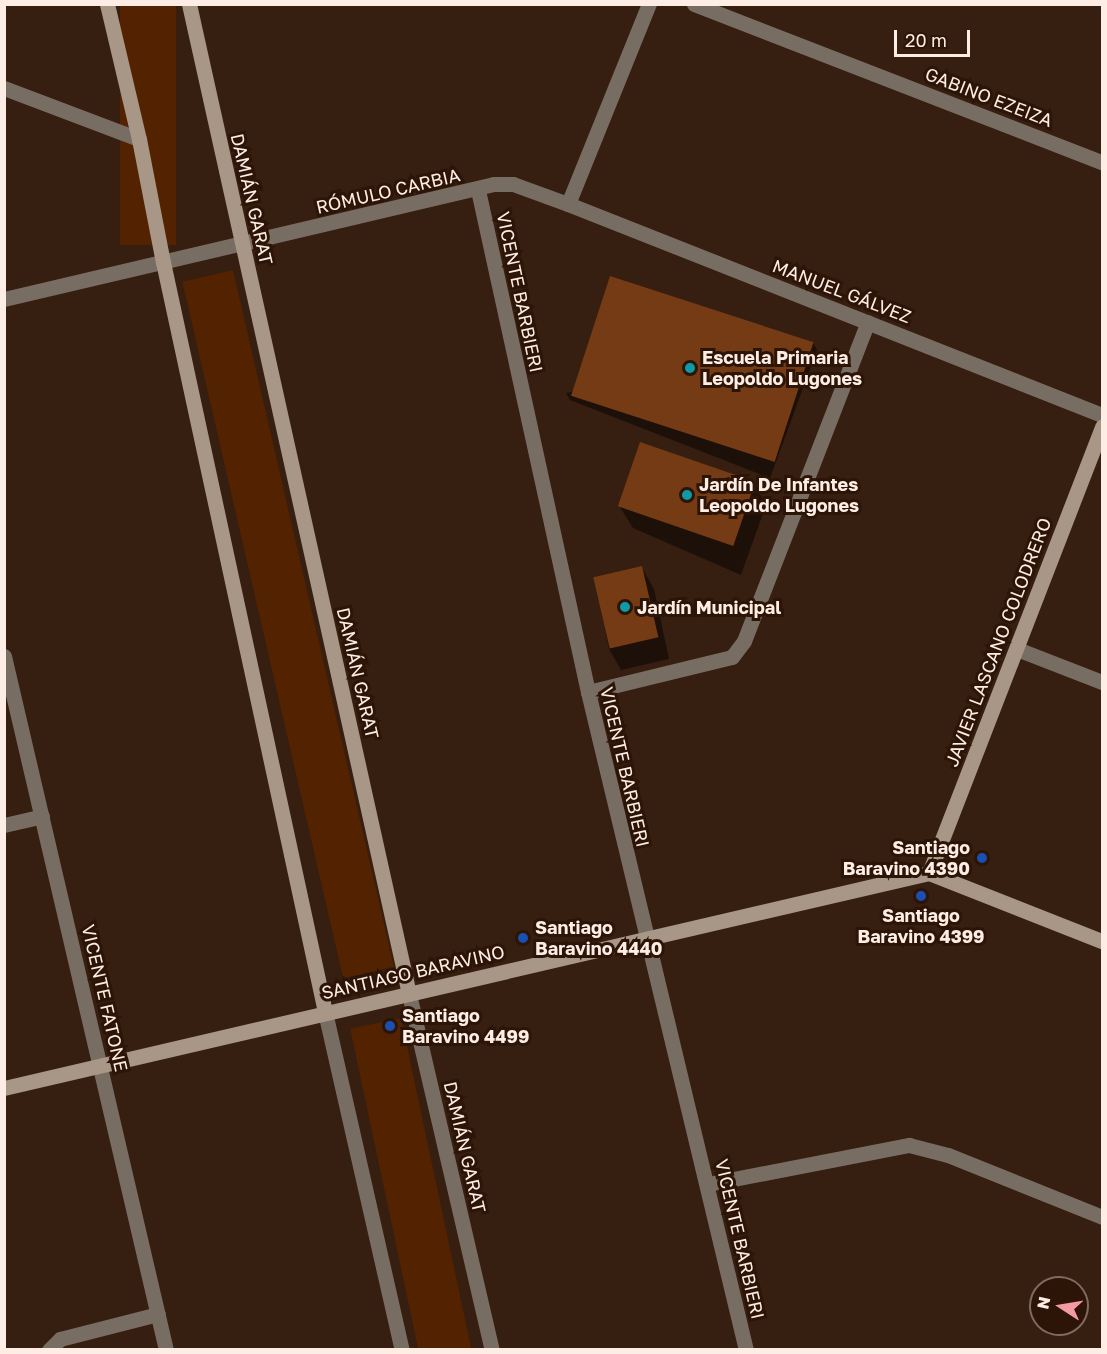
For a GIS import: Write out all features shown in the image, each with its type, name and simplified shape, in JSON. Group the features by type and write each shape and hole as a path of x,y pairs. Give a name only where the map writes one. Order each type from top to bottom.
{"main road":[{"path":"107,4 139,139 162,262 325,1012"},
{"name":"DAMIÁN GARAT","path":"189,4 409,994"},
{"name":"JAVIER LASCANO COLODRERO","path":"929,873 1102,426"},
{"path":"929,873 1102,941"},
{"name":"SANTIAGO BARAVINO","path":"4,1088 929,873"}],"street":[{"path":"568,204 649,4"},
{"name":"GABINO EZEIZA","path":"694,4 1102,162"},
{"path":"4,88 139,139"},
{"name":"RÓMULO CARBIA","path":"4,299 478,190 494,184 513,184 568,204"},
{"name":"VICENTE BARBIERI","path":"478,190 588,692 646,939 708,1184 746,1350"},
{"name":"MANUEL GÁLVEZ","path":"568,204 1102,415"},
{"path":"588,692 732,657 744,641 868,322"},
{"path":"1017,649 1102,682"},
{"name":"VICENTE FATONE","path":"4,656 102,1066 166,1350"},
{"path":"4,825 42,816"},
{"name":"DAMIÁN GARAT","path":"409,994 492,1350"},
{"path":"325,1012 402,1350"},
{"path":"708,1184 909,1145 948,1155 1102,1217"},
{"path":"49,1350 60,1339 158,1314"}],"shaded area":[{"path":"120,5 176,5 176,245 120,245"},
{"path":"233,270 394,967 343,978 182,282"},
{"path":"401,1018 471,1350 418,1350 350,1029"}],"building":[{"name":"Escuela Primaria Leopoldo Lugones","path":"610,276 814,342 775,462 571,396"},
{"name":"Jardín De Infantes Leopoldo Lugones","path":"640,442 755,482 733,546 618,506"},
{"name":"Jardín Municipal","path":"642,566 658,637 610,648 593,577"}],"place":[{"name":"Escuela Primaria Leopoldo Lugones","path":"690,368"},
{"name":"Jardín De Infantes Leopoldo Lugones","path":"687,495"},
{"name":"Jardín Municipal","path":"625,607"},
{"name":"Santiago Baravino 4390","path":"982,858"},
{"name":"Santiago Baravino 4399","path":"921,896"},
{"name":"Santiago Baravino 4440","path":"523,938"},
{"name":"Santiago Baravino 4499","path":"390,1026"}]}
